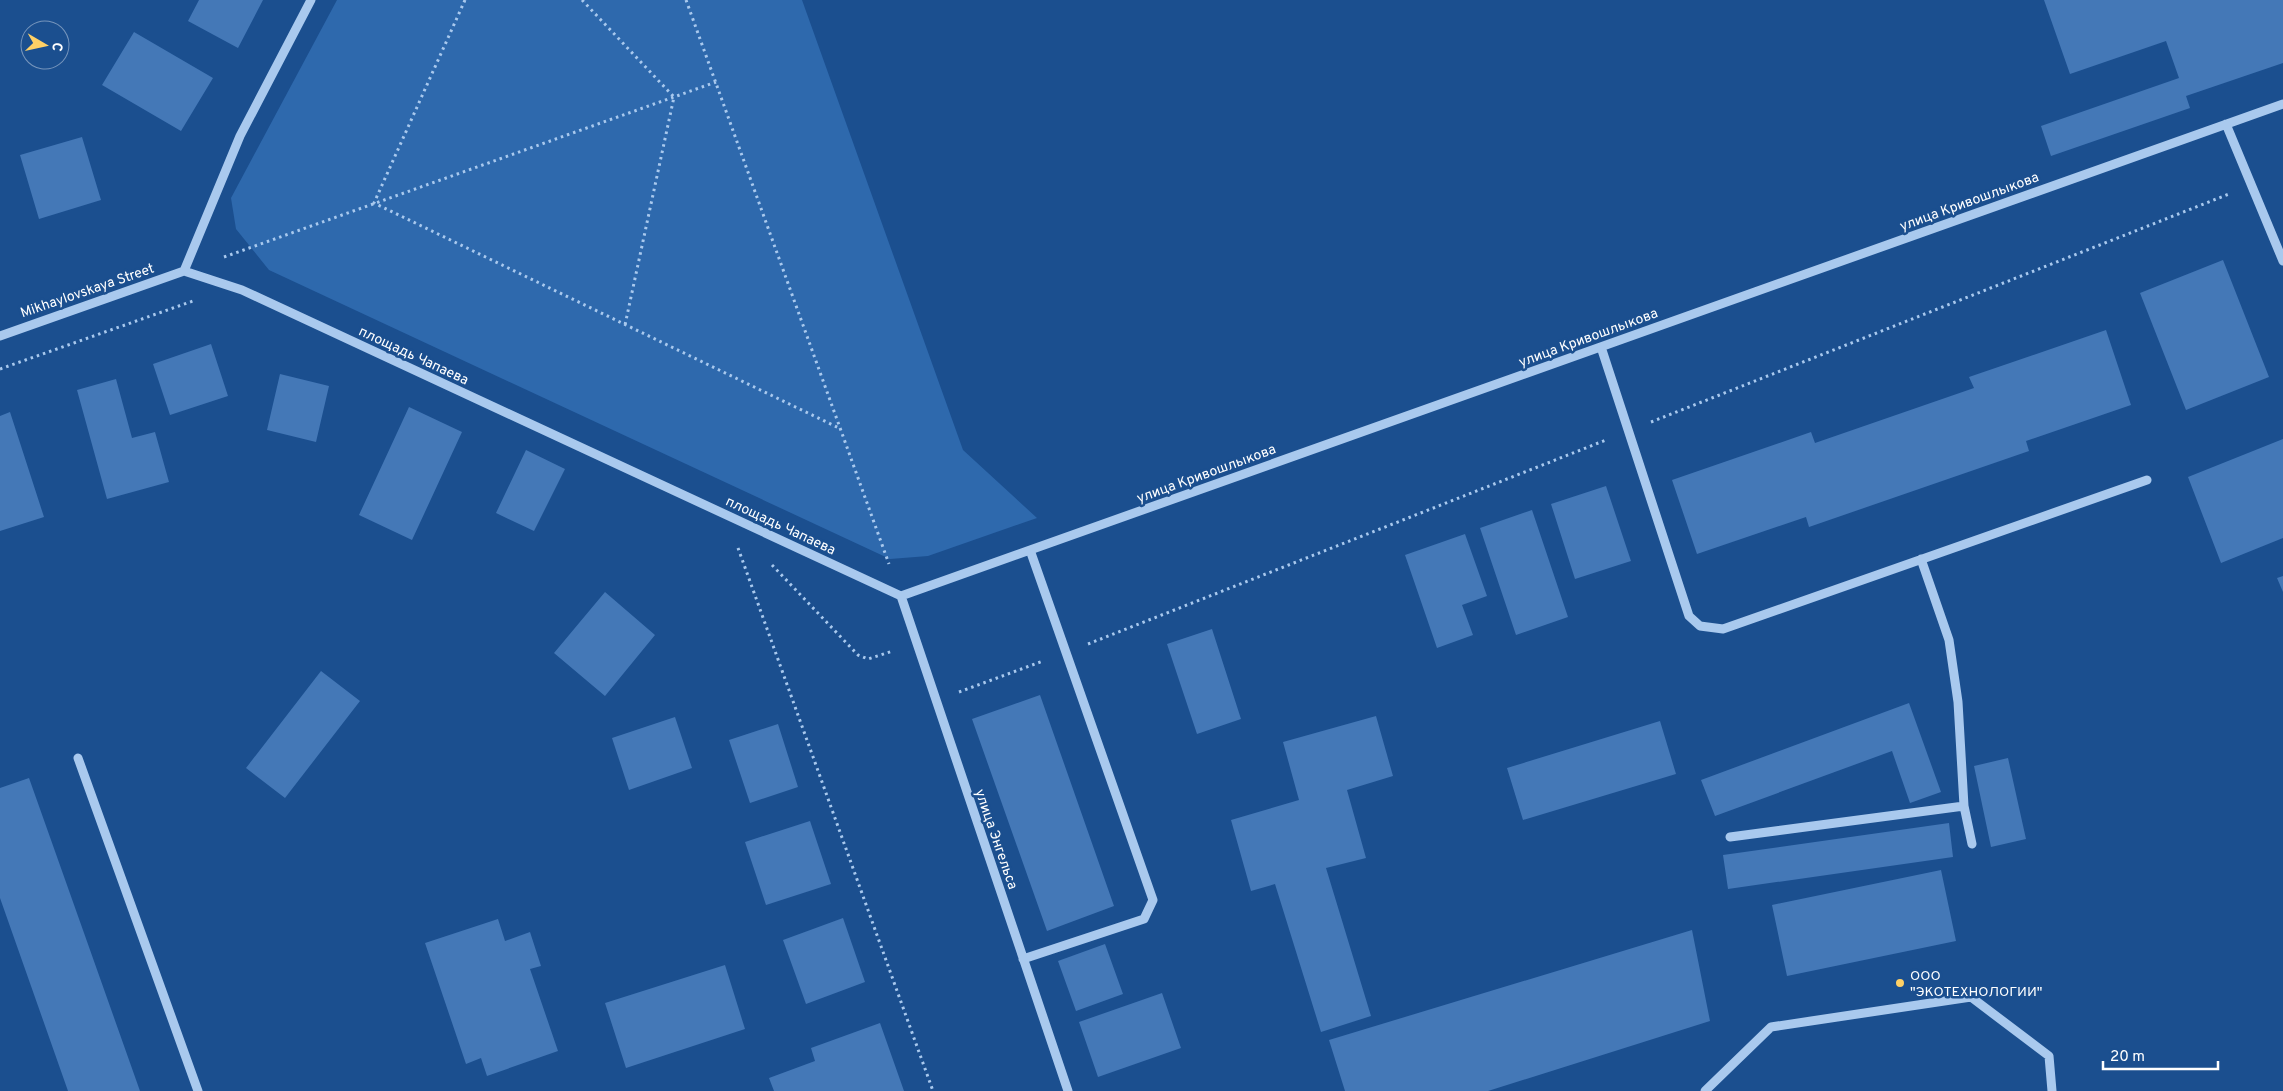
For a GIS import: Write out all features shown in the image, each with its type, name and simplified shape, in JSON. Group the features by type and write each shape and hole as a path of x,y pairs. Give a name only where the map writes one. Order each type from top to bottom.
{"street":[{"path":"184,271 240,136 311,0"},
{"name":"улица Кривошлыкова","path":"902,596 2283,104"},
{"path":"2226,124 2283,261"},
{"name":"Mikhaylovskaya Street","path":"0,336 184,271"},
{"name":"площадь Чапаева","path":"184,271 242,290 902,596"},
{"path":"1600,347 1689,616 1700,626 1723,629 2147,480"},
{"path":"1023,959 1144,919 1153,900 1030,550"},
{"path":"1921,559 1949,640 1958,702 1964,806 1972,844"},
{"name":"улица Энгельса","path":"902,596 1068,1091"},
{"path":"78,758 198,1091"},
{"path":"1730,837 1964,806"},
{"path":"1705,1091 1771,1027 1971,997 2049,1056 2052,1091"}],"path":[{"path":"374,203 465,0"},
{"path":"582,0 674,97"},
{"path":"686,0 902,596"},
{"path":"184,271 716,82"},
{"path":"625,325 674,97"},
{"path":"952,695 1066,653 2251,185"},
{"path":"374,203 841,430"},
{"path":"0,369 202,298"},
{"path":"738,547 933,1091"}],"shaded area":[{"path":"337,0 802,0 963,450 1037,518 928,556 890,559 269,270 236,229 231,198"}],"building":[{"path":"199,0 263,0 238,48 188,21"},
{"path":"2044,0 2283,0 2283,63 2186,96 2190,108 2051,156 2041,126 2179,78 2166,41 2070,74"},
{"path":"134,32 213,78 181,131 102,85"},
{"path":"82,137 101,200 39,219 20,155"},
{"path":"2223,260 2269,377 2186,410 2140,293"},
{"path":"2106,330 2131,405 2026,441 2029,451 1809,527 1806,517 1697,554 1672,480 1811,432 1815,443 1974,388 1969,377"},
{"path":"211,344 228,396 170,415 153,364"},
{"path":"280,374 329,386 316,442 267,430"},
{"path":"116,379 132,438 155,432 169,482 107,499 77,390"},
{"path":"409,407 462,432 412,540 359,515"},
{"path":"10,412 44,517 0,531 0,416"},
{"path":"2283,439 2283,538 2221,563 2188,477"},
{"path":"526,450 565,469 534,531 496,513"},
{"path":"1606,486 1631,561 1575,579 1551,504"},
{"path":"1532,510 1568,617 1516,635 1480,528"},
{"path":"1465,534 1487,596 1462,605 1473,635 1437,648 1405,555"},
{"path":"2283,576 2283,592 2277,578"},
{"path":"605,592 655,635 605,696 554,653"},
{"path":"1212,629 1241,719 1197,734 1167,644"},
{"path":"321,671 360,701 285,798 246,768"},
{"path":"1040,695 1114,906 1047,931 972,719"},
{"path":"1909,703 1941,792 1910,803 1892,751 1715,816 1701,780"},
{"path":"1376,716 1393,776 1347,790 1366,858 1326,868 1371,1016 1321,1032 1275,884 1251,891 1231,820 1299,800 1283,742"},
{"path":"675,717 692,768 629,790 612,738"},
{"path":"1660,721 1676,774 1523,820 1507,768"},
{"path":"778,724 798,787 750,803 729,740"},
{"path":"2008,758 2026,839 1991,847 1974,766"},
{"path":"29,778 140,1091 68,1091 0,898 0,788"},
{"path":"810,821 831,884 766,905 745,842"},
{"path":"1949,823 1953,857 1728,889 1723,855"},
{"path":"1941,870 1956,941 1787,976 1772,905"},
{"path":"843,918 865,982 806,1004 783,940"},
{"path":"498,919 505,941 530,932 541,966 530,969 558,1051 487,1076 481,1058 466,1064 425,943"},
{"path":"1692,930 1710,1021 1488,1091 1345,1091 1329,1040"},
{"path":"1105,944 1123,994 1076,1011 1058,961"},
{"path":"725,965 745,1029 626,1068 605,1003"},
{"path":"1162,993 1181,1048 1098,1077 1079,1022"},
{"path":"880,1023 904,1091 774,1091 769,1078 815,1061 811,1048"}],"place":[{"name":"ООО \"ЭКОТЕХНОЛОГИИ\"","path":"1900,983"}]}
